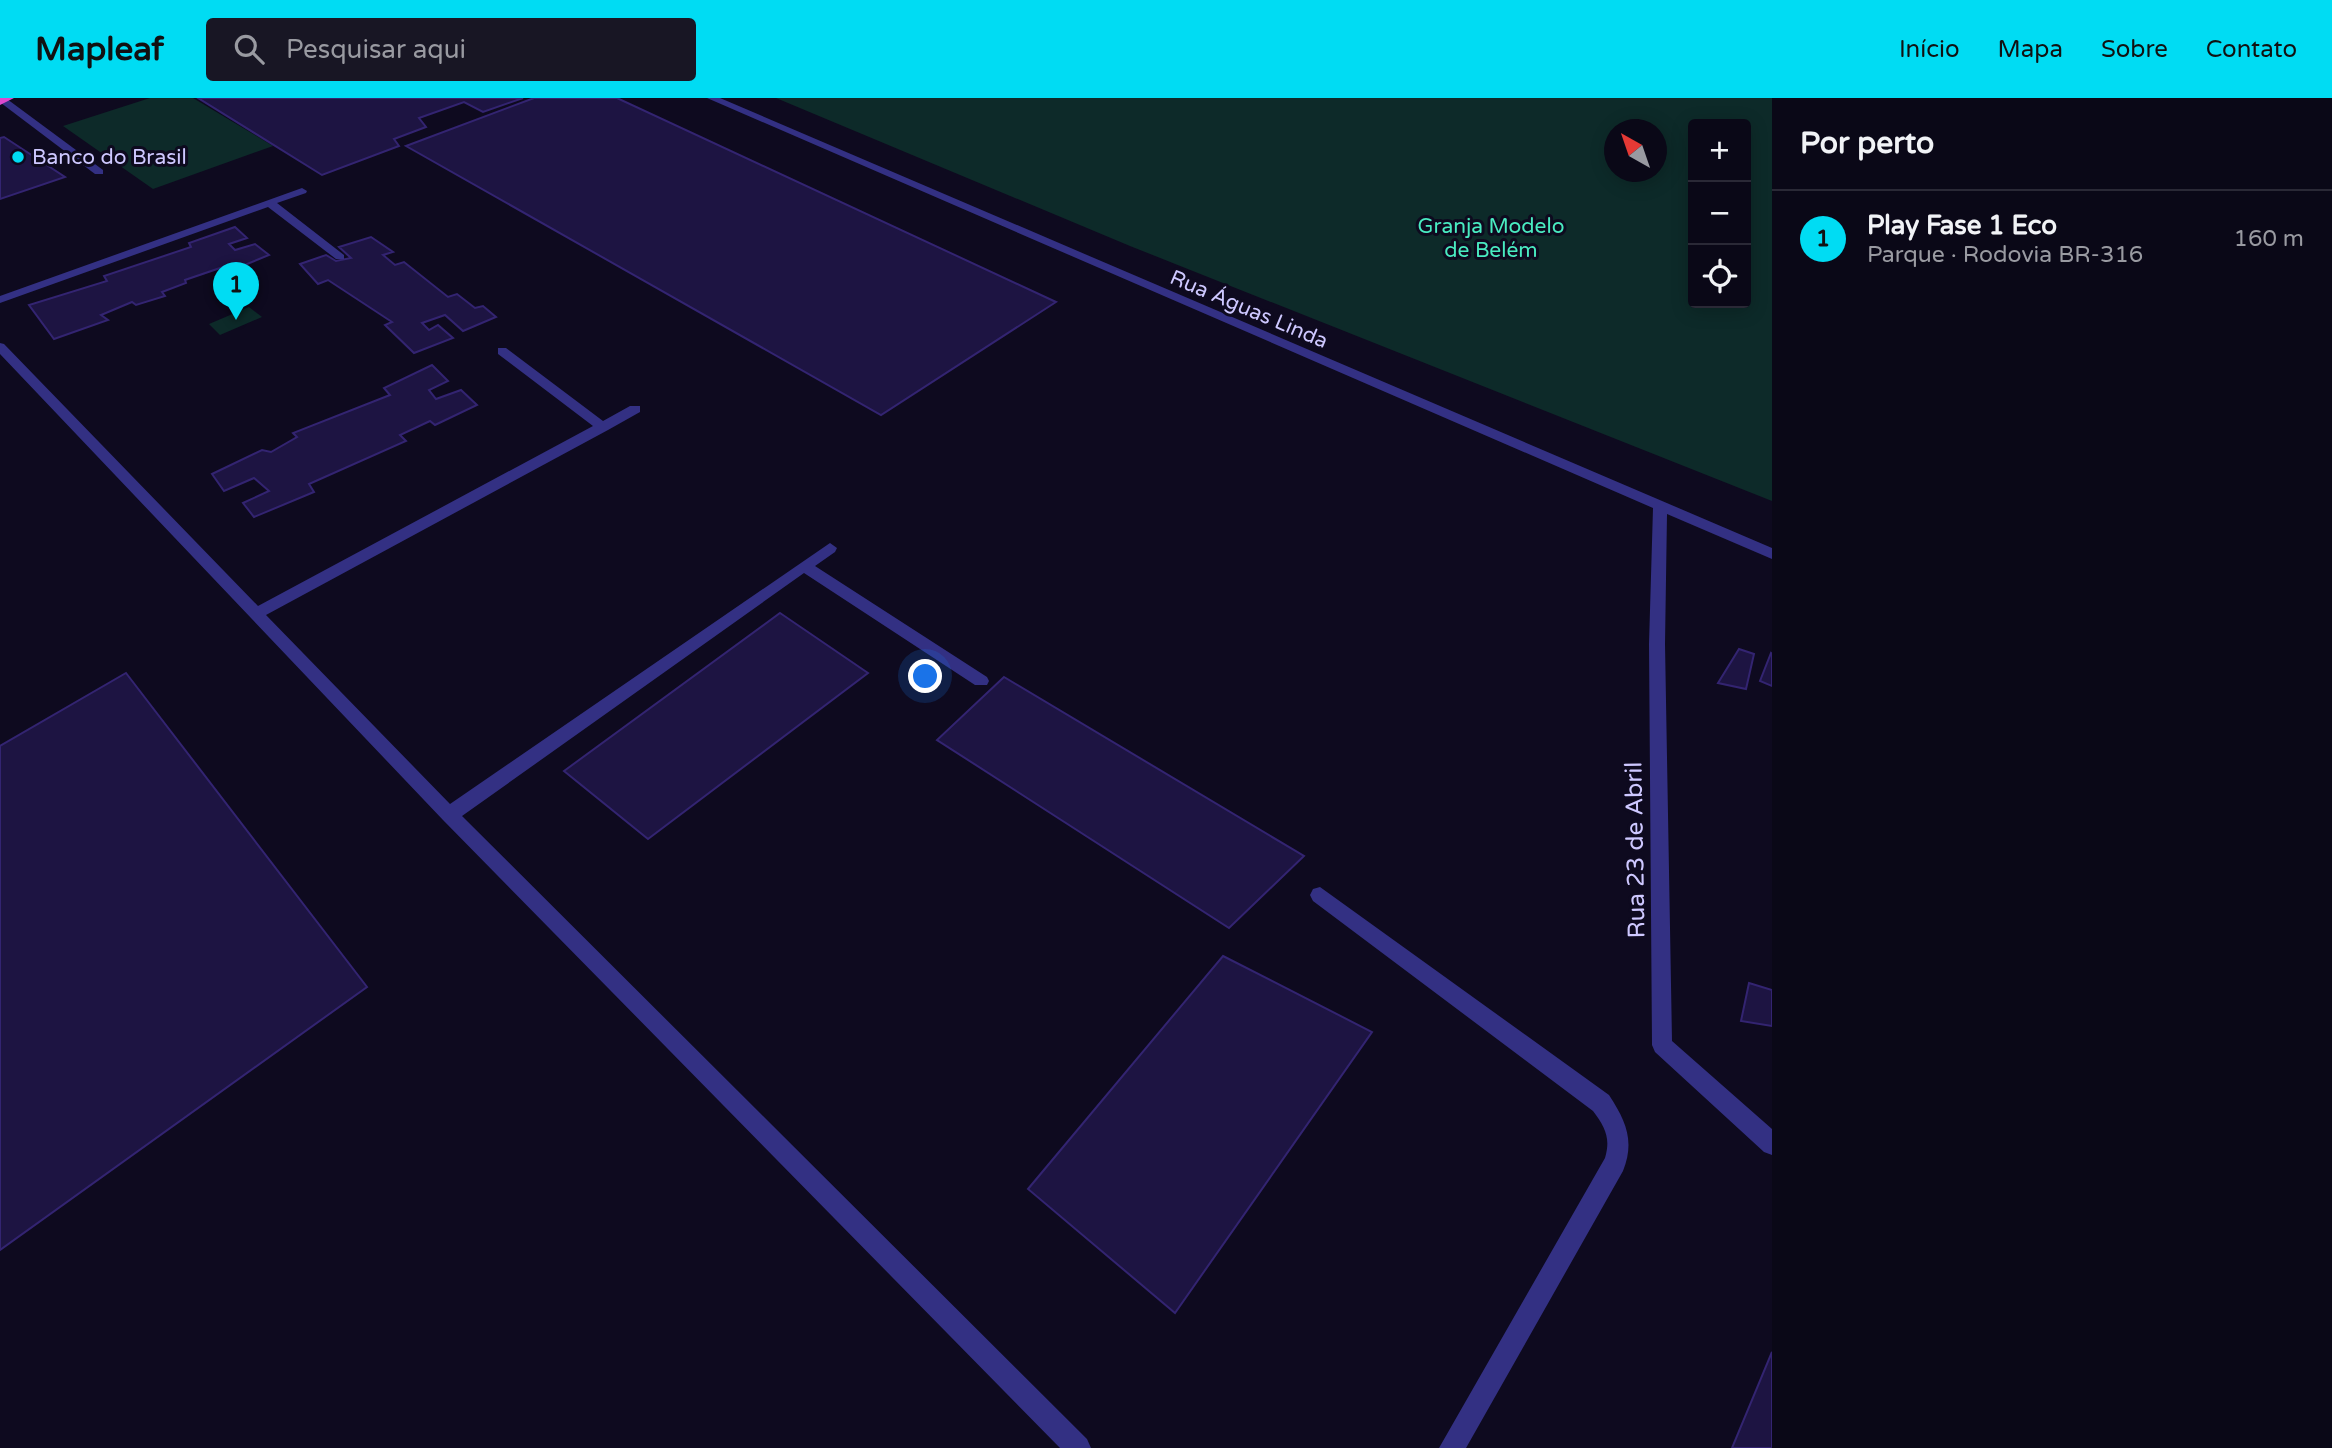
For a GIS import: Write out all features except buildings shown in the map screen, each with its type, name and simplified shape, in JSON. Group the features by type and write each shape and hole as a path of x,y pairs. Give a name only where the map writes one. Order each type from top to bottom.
{"street":[{"name":"Rua Águas Linda","path":"712,98 1772,554"},
{"path":"4,100 99,172"},
{"path":"0,300 302,191"},
{"path":"270,203 340,257"},
{"path":"0,346 449,815 1078,1448"},
{"path":"502,351 603,427"},
{"path":"257,612 635,409"},
{"name":"Rua 23 de Abril","path":"1660,506 1657,644 1662,1045 1772,1144"},
{"path":"449,815 830,548"},
{"path":"804,566 981,681"},
{"path":"1320,895 1601,1103 1612,1119 1621,1146 1615,1163 1452,1448"}],"green space":[{"path":"150,98 193,98 273,146 153,189 63,126"},
{"name":"Granja Modelo de Belém","path":"776,98 1772,98 1772,501 1130,246"},
{"path":"249,307 262,317 220,335 209,324"}],"place":[{"name":"Banco do Brasil","path":"18,157"},
{"name":"Play Fase 1 Eco","path":"236,320"}]}
